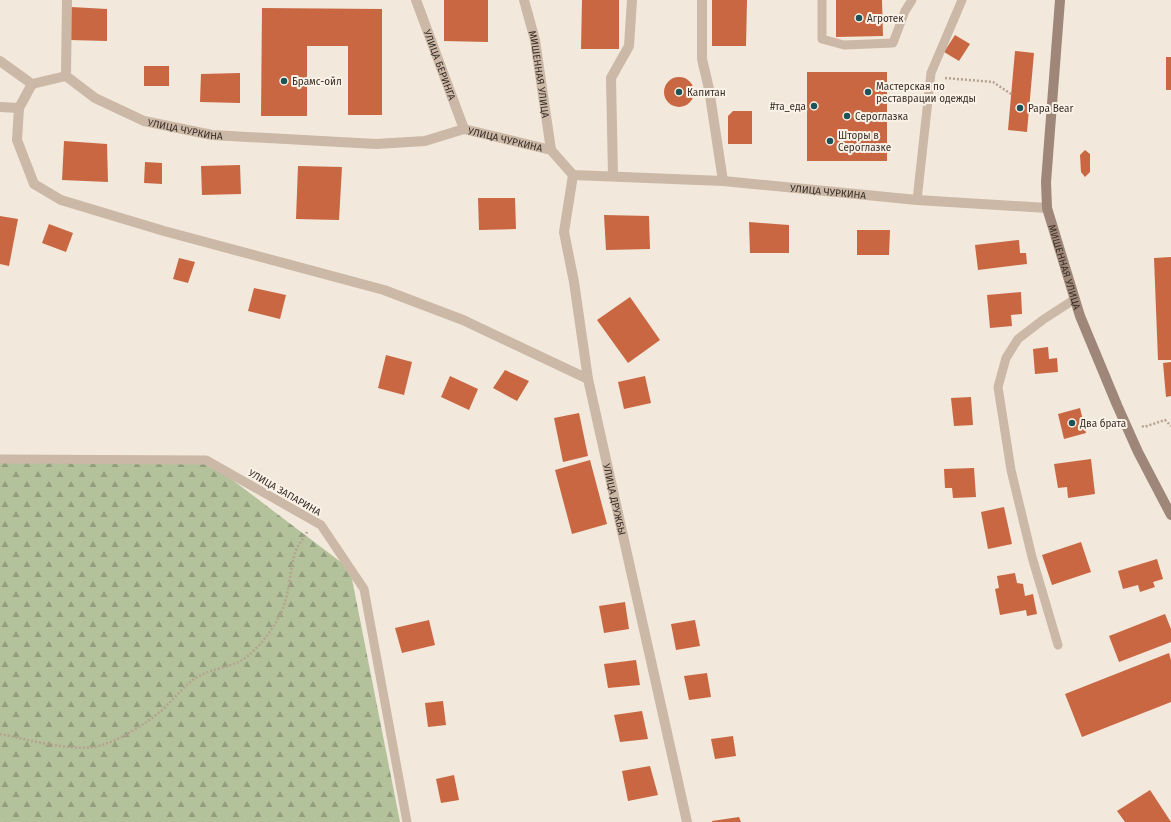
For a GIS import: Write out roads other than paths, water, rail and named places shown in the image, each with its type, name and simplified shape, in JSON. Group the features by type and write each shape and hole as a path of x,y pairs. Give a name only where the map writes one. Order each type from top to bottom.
{"main road":[{"name":"МИШЕННАЯ УЛИЦА","path":"1060,0 1046,182 1047,208 1075,299 1116,405 1138,452 1171,515"}],"street":[{"path":"67,0 66,76 32,84 19,108 17,140 34,184 61,200 164,231 384,290 463,320 588,379"},
{"name":"УЛИЦА БЕРИНГА","path":"416,0 464,129"},
{"name":"МИШЕННАЯ УЛИЦА","path":"524,0 534,40 551,150"},
{"path":"613,176 611,78 629,46 632,0"},
{"path":"702,0 702,59 710,89 723,181"},
{"path":"0,61 32,84"},
{"name":"УЛИЦА ЧУРКИНА","path":"66,76 95,98 144,121 212,135 376,144 426,141 464,129 551,150 573,175 723,181 917,200 1047,208"},
{"path":"0,107 19,108"},
{"name":"УЛИЦА ДРУЖБЫ","path":"573,175 564,232 574,282 588,379 687,822"}],"lane":[{"path":"822,0 822,39 844,45 893,43 905,11 912,0"},
{"path":"917,200 931,73 962,0"},
{"path":"1058,645 1032,557 1011,470 998,387 1006,358 1018,339 1044,319 1075,299"},
{"name":"УЛИЦА ЗАПАРИНА","path":"0,459 206,460 321,525 364,589 407,822"}],"place":[{"name":"Агротек","path":"859,18"},
{"name":"Брамс-ойл","path":"284,81"},
{"name":"Капитан","path":"679,92"},
{"name":"Мастерская по реставрации одежды","path":"868,92"},
{"name":"#та_еда","path":"814,106"},
{"name":"Papa Bear","path":"1020,108"},
{"name":"Сероглазка","path":"847,116"},
{"name":"Шторы в Сероглазке","path":"830,141"},
{"name":"Два брата","path":"1072,423"}]}
